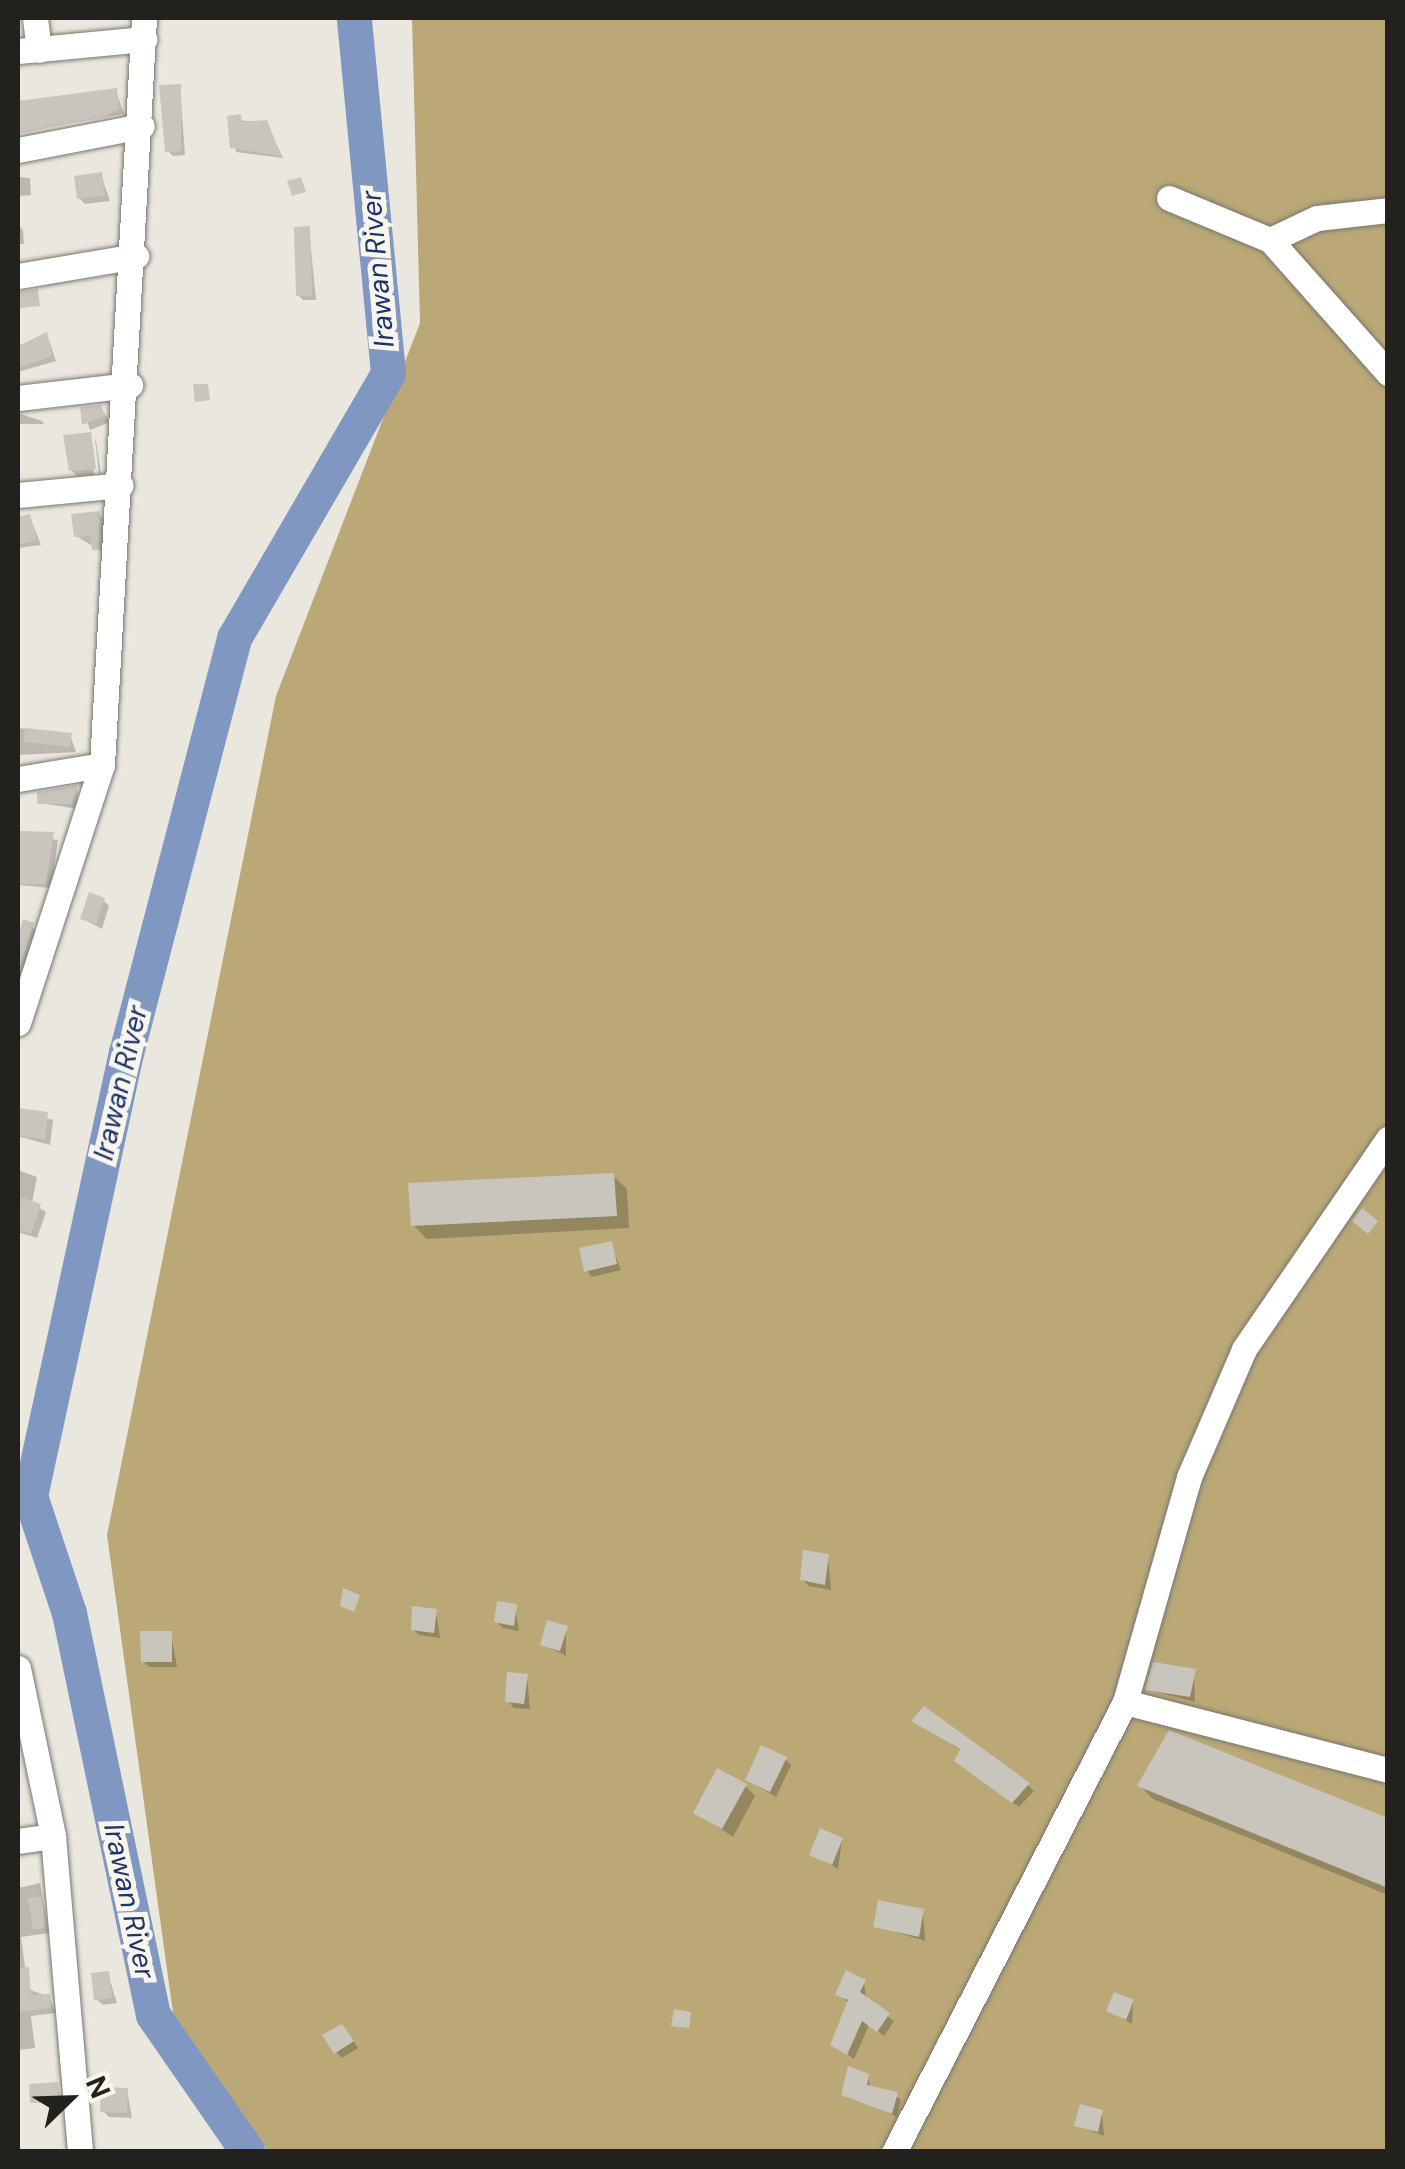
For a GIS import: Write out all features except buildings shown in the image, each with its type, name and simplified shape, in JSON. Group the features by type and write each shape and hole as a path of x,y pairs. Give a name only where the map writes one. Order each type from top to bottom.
{"street":[{"path":"18,1022 102,765 130,385 144,28 28,51 35,18"},
{"path":"18,150 142,126"},
{"path":"1169,198 1270,240 1388,374"},
{"path":"1270,240 1317,218 1388,210"},
{"path":"18,276 136,256"},
{"path":"18,398 130,385"},
{"path":"18,495 122,486"},
{"path":"18,778 102,765"},
{"path":"894,2152 1125,1702 1189,1477 1244,1349 1388,1139"},
{"path":"18,1668 53,1836 80,2152"},
{"path":"1125,1702 1388,1770"},
{"path":"18,1840 53,1836"}],"shaded area":[{"path":"412,18 1387,18 1387,2151 268,2151 173,2013 107,1535 276,696 420,323"}],"waterway":[{"name":"Irawan River","path":"248,2152 153,2015 69,1613 30,1496 126,1053 234,638 388,373 354,18"}]}
